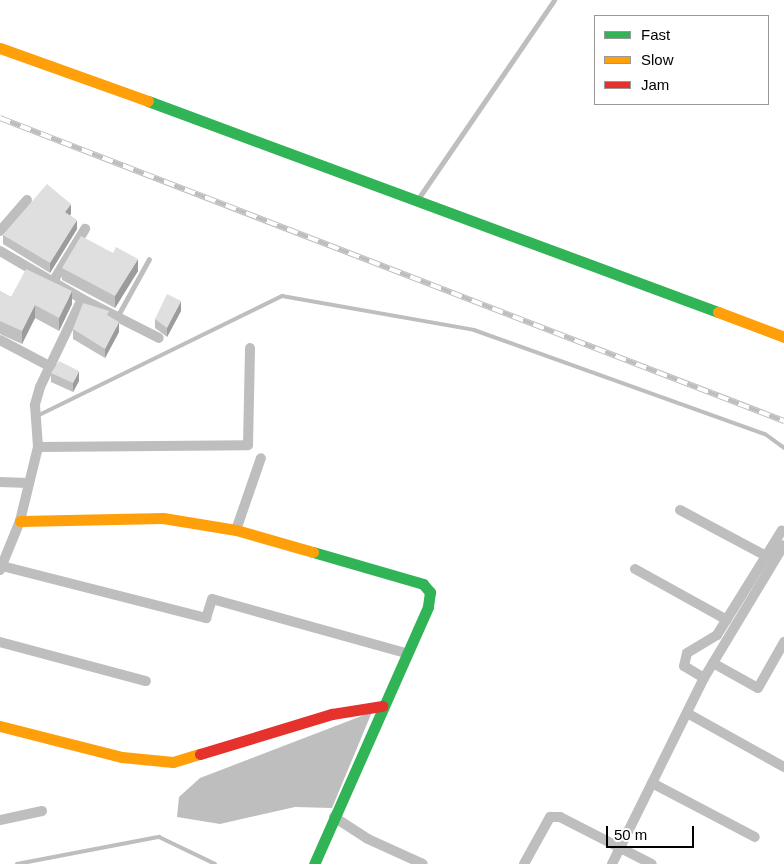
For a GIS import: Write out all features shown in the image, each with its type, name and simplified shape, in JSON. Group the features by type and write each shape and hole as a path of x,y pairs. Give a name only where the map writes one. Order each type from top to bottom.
{"street":[{"path":"0,48 267,147 418,198 784,337"},
{"path":"0,231 27,200"},
{"path":"54,280 85,229"},
{"path":"0,251 54,280 82,299 159,338"},
{"path":"82,299 35,405 38,447 20,521 1,568 206,618 212,599 405,653"},
{"path":"0,340 52,368"},
{"path":"38,447 248,445 250,348"},
{"path":"236,530 261,458"},
{"path":"0,482 29,483"},
{"path":"680,510 766,556"},
{"path":"20,521 163,518 236,530 423,584 430,592 428,607 405,653 314,864"},
{"path":"704,678 690,672 683,660 687,653 717,635 782,530"},
{"path":"612,864 704,678 784,545"},
{"path":"635,569 727,620"},
{"path":"0,642 146,681"},
{"path":"713,663 758,688 784,642"},
{"path":"0,726 122,758 173,762 332,714 382,706"},
{"path":"687,712 784,767"},
{"path":"652,783 755,837"},
{"path":"0,820 42,811"},
{"path":"334,817 368,839 423,864"},
{"path":"524,864 550,817 621,847 652,864"}],"lane":[{"path":"418,198 554,0"},
{"path":"117,316 149,259"}],"shaded area":[{"path":"372,712 332,808 295,807 220,824 177,817 179,797 200,778"}],"building":[{"path":"47,184 71,204 65,212 77,220 50,263 3,235"},
{"path":"81,236 113,253 116,247 138,259 115,296 62,268"},
{"path":"26,269 72,291 59,318 35,305 22,331 0,321 0,291 11,297"},
{"path":"167,294 181,301 167,328 155,319"},
{"path":"83,303 109,311 107,315 119,322 105,349 73,329"},
{"path":"59,361 79,371 73,383 51,373"}],"waterway":[{"path":"37,416 282,296 474,330 765,434 784,448"},
{"path":"17,864 159,837 215,864"}],"railway":[{"path":"0,118 784,421"}],"traffic: fast":[{"path":"148,101 718,312"},
{"path":"313,552 423,584 430,592 428,607 314,864"}],"traffic: slow":[{"path":"0,48 148,101"},
{"path":"718,312 784,337"},
{"path":"20,521 163,518 236,530 313,552"},
{"path":"0,726 122,757 173,762 200,754"}],"traffic: jam":[{"path":"200,754 332,714 382,706"}]}
